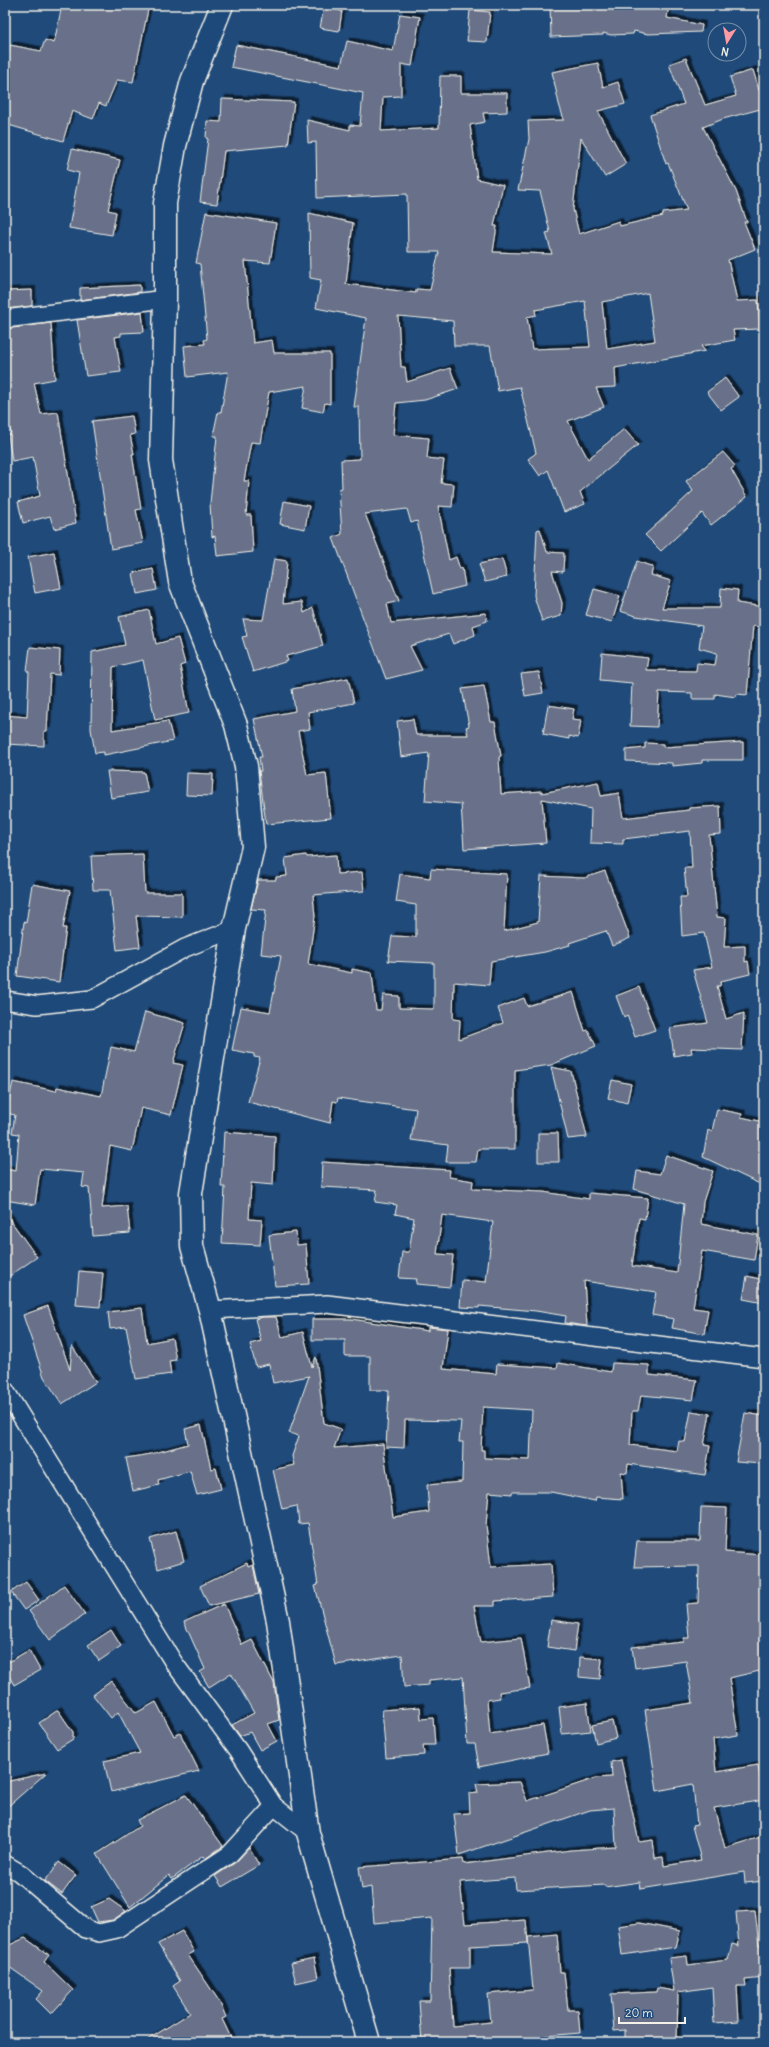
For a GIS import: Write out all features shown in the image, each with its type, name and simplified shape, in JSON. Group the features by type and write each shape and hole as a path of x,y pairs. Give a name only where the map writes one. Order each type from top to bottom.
{"main road":[{"path":"222,5 192,81 175,146 165,203 166,299 161,460 180,582 236,725 246,766 253,847 234,929 191,1193 192,1246 210,1310 278,1621 308,1833 368,2042"}],"street":[{"path":"5,319 166,299"},
{"path":"5,1000 37,1005 92,999 185,948 234,929"},
{"path":"210,1310 327,1304 764,1358"},
{"path":"5,1390 174,1663 238,1750 274,1806 308,1833"},
{"path":"5,1864 20,1873 86,1929 99,1933 117,1929 230,1854 274,1806"}],"building":[{"path":"62,5 149,5 133,82 117,80 106,106 99,103 93,119 72,111 63,141 5,124 5,70 10,45 41,51 45,40 54,43"},
{"path":"550,5 669,5 667,18 702,25 701,32 648,34 634,31 633,34 611,35 603,33 603,35 551,37"},
{"path":"324,7 342,11 339,31 320,28"},
{"path":"470,10 490,12 487,42 467,41"},
{"path":"400,14 420,17 412,66 401,64 401,96 383,97 381,131 439,128 440,76 461,76 461,93 507,93 507,112 483,113 485,122 470,125 477,179 503,185 494,226 497,226 493,252 552,254 546,233 550,232 540,191 518,190 529,139 528,121 564,120 552,72 598,63 603,87 618,82 625,104 598,111 626,164 605,177 581,138 573,209 579,234 619,221 620,226 663,216 663,213 687,210 668,163 666,164 650,115 684,104 669,64 686,58 705,105 736,96 730,77 753,70 759,90 764,89 764,108 723,119 703,127 736,191 747,222 744,222 755,249 728,260 737,301 758,300 760,329 733,330 735,340 701,346 705,351 615,368 616,387 596,388 604,407 568,421 588,459 624,429 638,445 580,492 585,504 564,512 548,470 540,476 528,459 536,453 520,387 498,391 490,346 454,346 453,321 398,316 401,367 405,367 407,382 450,368 458,389 425,400 396,403 393,435 429,438 427,458 444,460 441,483 454,484 452,507 438,506 449,560 456,557 460,569 462,568 465,586 433,594 417,521 411,523 407,509 365,514 399,601 387,604 391,623 486,613 487,621 473,626 475,635 453,644 449,634 410,646 422,670 386,679 333,538 342,534 339,489 342,488 341,460 360,459 359,407 354,407 366,318 316,308 321,280 310,278 309,213 353,223 346,284 416,293 416,289 430,290 439,252 408,252 407,194 317,198 316,142 308,143 307,120 350,130 350,125 360,126 363,93 231,67 236,45 341,66 347,41 393,51","holes":["648,293 655,341 607,349 602,302","585,301 590,347 532,349 527,317 536,315 535,310"]},
{"path":"222,99 294,102 288,145 224,151 217,204 200,202 208,139 206,138 207,121 221,122"},
{"path":"72,149 120,160 108,210 116,212 112,235 69,228 79,173 67,170"},
{"path":"206,212 276,223 270,263 245,261 253,343 272,340 274,353 330,353 330,404 325,403 323,412 302,408 306,386 269,392 260,443 251,442 244,481 249,481 246,515 251,515 253,552 217,556 215,536 212,537 210,503 217,436 213,436 218,412 221,412 228,372 187,377 184,346 205,344 204,340 207,339 200,264 196,263"},
{"path":"140,285 140,292 80,300 80,288"},
{"path":"32,290 32,306 5,309 5,291"},
{"path":"142,312 144,332 121,333 121,336 115,337 121,372 86,376 77,320"},
{"path":"51,323 55,379 34,383 41,414 58,412 76,523 54,529 50,516 23,523 18,502 40,496 33,457 12,461 8,435 11,434 5,403 5,329"},
{"path":"725,378 739,397 721,410 707,392"},
{"path":"132,416 135,434 130,435 141,509 136,510 143,543 111,549 92,421"},
{"path":"723,452 735,466 731,469 747,497 711,525 702,513 661,551 645,535 693,491 686,481"},
{"path":"284,501 309,506 305,529 280,524"},
{"path":"540,529 547,552 564,553 563,572 552,571 562,603 561,616 542,621 534,596 537,530"},
{"path":"54,552 61,588 35,593 28,557"},
{"path":"274,559 287,561 283,604 302,602 304,613 313,608 323,646 286,656 288,661 253,672 242,637 247,636 243,619 263,620"},
{"path":"502,559 507,577 485,582 479,564"},
{"path":"637,561 653,567 651,575 671,581 662,608 720,608 721,588 738,590 737,603 764,607 760,627 753,626 747,695 737,694 736,697 715,694 715,699 692,699 692,693 659,692 657,727 630,726 632,683 600,680 602,653 648,658 646,670 696,671 697,663 715,665 717,653 699,648 702,626 636,616 620,611"},
{"path":"153,569 157,590 137,594 133,573"},
{"path":"594,589 620,596 612,622 586,615"},
{"path":"149,610 156,644 178,638 185,664 180,666 189,713 155,720 143,660 113,667 112,730 168,721 173,741 104,755 104,752 95,753 91,729 92,652 125,645 119,617"},
{"path":"30,647 60,650 59,675 50,674 47,731 44,731 44,746 5,744 5,715 27,717 29,672 27,671"},
{"path":"539,672 543,693 525,696 521,674"},
{"path":"348,678 354,703 308,712 310,729 298,731 307,775 326,773 331,818 266,824 259,771 261,771 259,757 262,757 254,719 295,711 292,689"},
{"path":"484,686 491,722 495,722 501,756 499,757 501,794 542,791 542,793 598,782 601,796 619,793 623,818 689,810 689,808 720,806 721,834 709,835 717,917 726,918 724,947 745,946 745,962 748,961 750,974 721,981 720,986 717,986 726,1019 744,1013 742,1050 691,1048 692,1053 674,1056 670,1028 708,1023 693,970 712,967 704,933 682,936 680,897 687,897 684,868 692,868 690,831 623,839 623,844 590,843 591,809 542,799 546,843 464,849 461,804 425,801 429,753 401,757 397,721 413,719 416,735 468,735 466,727 469,726 462,689"},
{"path":"548,705 574,709 572,719 581,720 578,738 569,736 569,739 543,734"},
{"path":"743,742 743,760 702,760 702,763 672,766 672,763 626,761 626,750 645,748 645,743 663,744 663,747"},
{"path":"107,771 144,772 148,792 111,798"},
{"path":"187,773 213,774 212,796 186,795"},
{"path":"143,854 145,893 182,893 182,917 136,916 140,947 117,950 110,890 93,890 91,856"},
{"path":"306,855 307,857 336,855 337,874 362,872 364,891 313,895 315,916 308,964 352,973 352,969 372,973 376,1010 381,1010 383,995 399,996 399,1008 434,1009 434,963 388,961 392,936 416,937 416,905 396,902 400,874 430,878 431,869 507,874 504,931 538,922 541,876 584,878 605,871 630,938 612,946 606,931 569,943 570,945 545,952 491,961 489,985 454,982 453,1019 460,1020 459,1039 503,1023 498,1008 524,998 527,1006 573,992 585,1031 588,1030 596,1046 551,1065 515,1070 515,1149 478,1149 476,1162 446,1162 448,1145 411,1140 416,1109 338,1098 337,1102 333,1101 330,1123 248,1102 260,1058 254,1057 254,1054 232,1050 241,1007 270,1012 281,956 261,954 266,910 251,909 258,880 276,880 276,877 287,876 285,858"},
{"path":"32,884 70,891 63,928 66,928 59,982 17,976 24,922 26,923"},
{"path":"639,987 655,1030 635,1037 627,1015 624,1017 616,996"},
{"path":"145,1012 185,1023 173,1063 183,1065 171,1115 141,1108 132,1151 110,1146 102,1208 127,1206 130,1233 93,1236 89,1188 82,1187 84,1173 40,1169 35,1205 5,1200 5,1169 16,1171 19,1134 12,1133 15,1115 6,1113 13,1082 56,1091 57,1087 101,1096 111,1047 134,1052"},
{"path":"551,1067 571,1071 587,1137 568,1139"},
{"path":"612,1080 631,1084 627,1103 608,1098"},
{"path":"717,1109 742,1114 741,1117 764,1122 764,1186 703,1157 708,1130 712,1131"},
{"path":"224,1132 275,1136 273,1185 251,1183 249,1219 262,1220 260,1245 222,1243 225,1187 221,1187"},
{"path":"538,1133 558,1133 559,1162 538,1162"},
{"path":"666,1155 713,1171 703,1202 701,1224 758,1235 754,1260 702,1251 693,1308 708,1310 704,1334 672,1328 674,1319 652,1315 656,1292 584,1281 587,1326 565,1323 566,1316 536,1311 479,1306 479,1308 460,1307 462,1280 486,1282 493,1222 442,1215 437,1254 453,1255 450,1287 416,1284 417,1279 399,1278 402,1252 409,1252 414,1218 395,1214 397,1205 375,1202 377,1190 321,1187 322,1162 450,1170 449,1177 473,1181 472,1189 543,1192 589,1199 589,1193 648,1198 645,1219 639,1218 632,1266 677,1273 684,1204 634,1189 637,1171 660,1174"},
{"path":"5,1213 37,1257 5,1279"},
{"path":"296,1232 297,1245 306,1244 309,1284 275,1286 269,1235"},
{"path":"79,1271 103,1273 100,1307 76,1305"},
{"path":"747,1276 764,1280 764,1303 743,1299"},
{"path":"48,1306 70,1370 72,1346 96,1382 62,1404 44,1377 23,1315"},
{"path":"142,1308 147,1343 172,1338 176,1360 169,1361 171,1374 136,1379 126,1327 110,1329 108,1312"},
{"path":"263,1317 276,1317 282,1337 303,1332 312,1367 316,1357 324,1423 341,1429 334,1448 383,1444 393,1517 429,1512 427,1485 462,1482 463,1442 459,1442 461,1421 405,1420 404,1448 386,1447 389,1390 370,1390 370,1356 345,1356 345,1340 312,1340 312,1319 351,1319 428,1331 428,1327 448,1329 443,1369 496,1374 497,1364 557,1368 558,1363 611,1372 612,1363 649,1365 649,1375 697,1380 693,1400 641,1395 638,1411 632,1411 630,1445 677,1451 679,1441 685,1442 691,1411 710,1414 704,1445 710,1446 705,1475 628,1464 627,1473 621,1472 623,1499 596,1497 595,1501 551,1492 512,1492 512,1494 489,1492 486,1525 491,1567 551,1564 553,1597 495,1601 495,1606 474,1606 481,1642 521,1638 530,1688 499,1692 500,1698 487,1700 490,1734 543,1725 548,1753 479,1767 475,1744 467,1744 463,1677 429,1680 429,1685 404,1687 402,1655 336,1665 315,1586 318,1585 308,1523 299,1524 297,1506 282,1509 273,1470 294,1465 292,1456 299,1436 289,1433 309,1376 273,1383 269,1364 256,1367 250,1344 261,1341 255,1319","holes":["483,1407 532,1410 530,1460 484,1458 484,1450 481,1450"]},
{"path":"745,1413 764,1416 762,1464 736,1462"},
{"path":"201,1425 211,1469 216,1468 221,1489 197,1495 190,1471 158,1480 159,1485 133,1491 126,1458 151,1454 188,1444 185,1429"},
{"path":"701,1507 727,1508 725,1552 762,1555 760,1592 764,1592 764,1670 729,1678 738,1735 713,1739 716,1772 758,1765 764,1800 714,1808 725,1848 764,1836 764,1881 745,1883 744,1872 641,1889 640,1882 605,1887 605,1885 516,1890 515,1878 460,1882 465,1924 526,1920 528,1943 470,1946 470,1968 449,1968 453,2026 491,2022 488,1994 533,1990 528,1937 557,1934 560,1972 564,1972 568,2010 578,2010 580,2033 545,2036 546,2042 422,2042 419,2001 430,2001 432,1918 374,1923 371,1887 362,1889 359,1867 463,1859 464,1864 571,1850 616,1847 614,1808 590,1810 459,1855 454,1814 470,1813 469,1794 478,1793 476,1784 520,1782 527,1801 596,1778 612,1777 611,1762 621,1760 639,1842 653,1840 655,1858 663,1857 664,1866 701,1860 692,1826 697,1825 693,1784 657,1791 645,1710 693,1703 686,1661 635,1668 632,1647 684,1642 684,1638 689,1638 686,1604 698,1603 699,1566 634,1567 637,1541 700,1541"},
{"path":"176,1531 184,1561 158,1569 150,1539"},
{"path":"247,1563 248,1567 253,1565 259,1594 209,1606 200,1586"},
{"path":"26,1582 39,1600 24,1610 11,1592"},
{"path":"64,1585 85,1614 50,1640 29,1611"},
{"path":"224,1604 242,1645 252,1640 274,1683 279,1720 268,1724 277,1741 260,1750 250,1732 240,1736 232,1725 254,1713 231,1673 209,1687 200,1672 205,1669 184,1622"},
{"path":"551,1620 578,1624 574,1651 547,1647"},
{"path":"111,1630 121,1646 99,1661 88,1645"},
{"path":"29,1650 40,1670 14,1685 5,1669 5,1664"},
{"path":"580,1657 602,1659 600,1679 579,1677"},
{"path":"111,1681 136,1713 156,1702 174,1736 180,1733 199,1771 111,1792 104,1761 140,1753 118,1712 111,1718 93,1695"},
{"path":"587,1703 591,1731 562,1734 559,1707"},
{"path":"420,1707 421,1719 433,1718 435,1745 423,1745 424,1755 386,1758 382,1710"},
{"path":"58,1710 73,1732 73,1739 57,1749 39,1723"},
{"path":"612,1721 616,1738 596,1743 592,1725"},
{"path":"46,1773 5,1809 5,1782"},
{"path":"186,1795 223,1846 205,1859 203,1856 172,1879 169,1875 130,1907 97,1854 140,1826 137,1820"},
{"path":"249,1848 259,1865 222,1887 215,1876 236,1862"},
{"path":"59,1862 76,1875 62,1894 45,1881"},
{"path":"109,1899 126,1911 113,1920 98,1922 91,1907"},
{"path":"755,1911 759,1945 764,1945 764,1978 745,1980 746,1986 737,1986 739,2021 714,2023 712,1987 678,1992 677,2042 625,2042 625,2030 614,2031 611,1994 656,1992 657,1988 674,1991 669,1958 687,1956 688,1965 728,1960 732,1944 739,1946 736,1912"},
{"path":"639,1923 680,1931 676,1947 622,1955 618,1926"},
{"path":"182,1931 194,1952 188,1955 219,2001 226,2017 222,2019 233,2042 144,2042 190,2013 173,1986 180,1981 158,1944"},
{"path":"25,1938 49,1955 44,1962 73,1990 51,2014 36,1999 43,1991 5,1964 5,1947"},
{"path":"314,1958 318,1978 296,1983 291,1963"}]}
